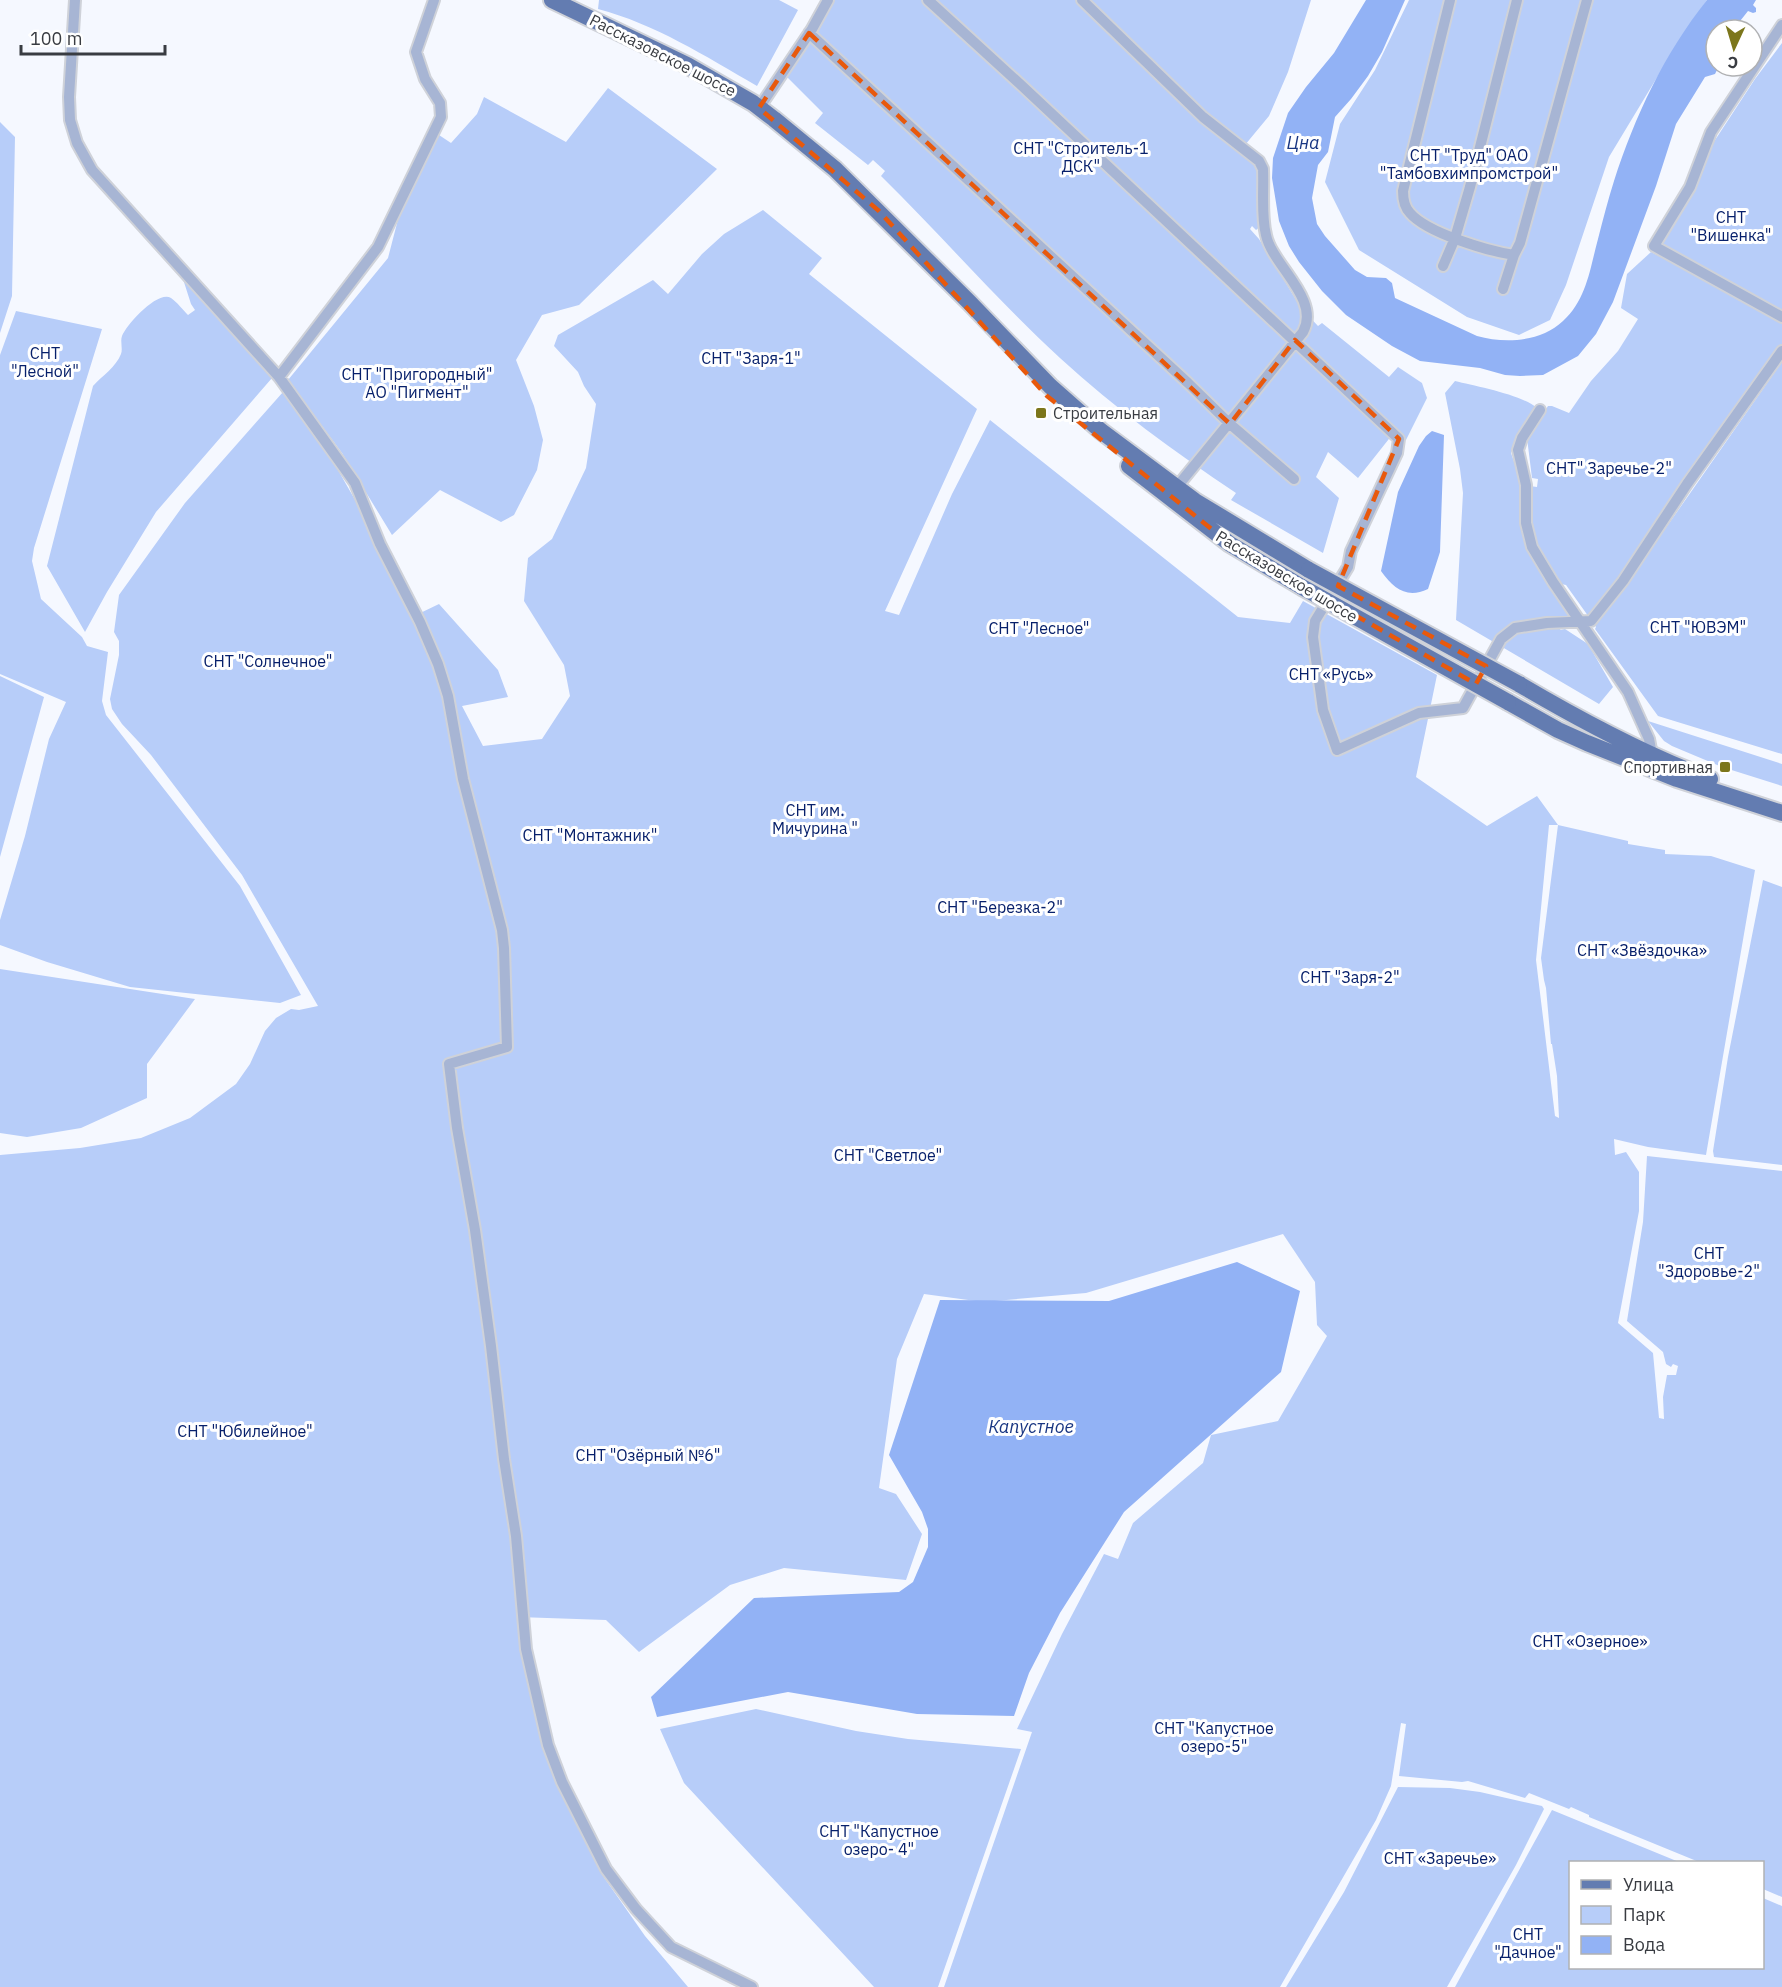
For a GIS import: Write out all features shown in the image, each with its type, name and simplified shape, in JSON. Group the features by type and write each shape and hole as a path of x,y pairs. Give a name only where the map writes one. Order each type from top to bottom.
{"main road":[{"name":"Рассказовское шоссе","path":"552,0 687,64 759,108 796,136 835,169 879,212 1050,386 1101,431 1176,488 1309,570 1519,684 1579,720 1652,755 1704,776 1782,802"},
{"name":"Рассказовское шоссе","path":"879,212 961,308 1047,396 1189,514 1230,544 1302,588 1587,743 1677,779 1782,813"}],"street":[{"path":"75,0 69,97 70,120 77,143 92,170 279,377 354,483 380,544 420,622 438,664 448,696 463,779 502,930 504,948 507,1047 449,1064 491,1346 504,1459 516,1536 526,1649 548,1745 562,1782 606,1869 636,1909 671,1947 752,1987"},
{"path":"279,377 378,247 441,117 440,103 425,79 416,52 435,0"},
{"path":"759,108 828,0"},
{"path":"928,0 1399,439 1396,453 1351,551 1348,567 1315,621 1313,637 1323,710 1337,750 1419,713 1463,708 1501,639 1515,628 1547,623 1591,621 1623,580 1687,484 1782,351"},
{"path":"1082,0 1203,117 1262,164 1266,237 1297,289 1308,313 1306,326 1230,424 1176,488"},
{"path":"1450,0 1403,198 1406,208 1415,219 1424,225 1493,252 1514,255"},
{"path":"1443,266 1455,238 1516,0"},
{"path":"1503,289 1520,243 1587,0"},
{"path":"1782,25 1711,132 1690,187 1654,246 1782,317"},
{"path":"809,33 1230,424 1294,478"},
{"path":"1540,410 1518,445 1518,456 1526,485 1527,531 1538,557 1628,692 1649,739 1652,755"}],"highlighted area":[{"path":"809,33 1021,227 1230,424 1295,340 1399,439 1338,586 1486,666 1476,684 1230,544 1047,396 879,211 759,108"}],"green space":[{"path":"599,0 779,0 798,10 757,86 660,32 598,9"},
{"name":"СНТ \"Строитель-1 ДСК\"","path":"832,0 1311,0 1288,72 1269,116 1240,151 1258,168 1262,225 1256,230 1252,226 1250,229 1259,239 1301,308 1318,326 1322,323 1389,377 1398,367 1422,383 1427,398 1406,440 1396,430 1358,478 1328,452 1316,477 1339,498 1323,553 1231,500 1236,493 1167,445 1102,395 1060,358 992,291 881,176 885,171 873,160 868,165 815,123 823,113 787,77"},
{"name":"СНТ \"Труд\" ОАО \"Тамбовхимпромстрой\"","path":"1409,0 1707,0 1679,41 1609,157 1566,285 1550,320 1519,335 1467,317 1359,250 1325,182 1340,124 1375,70"},
{"name":"СНТ \"Вишенка\"","path":"1782,43 1782,313 1663,246 1663,241 1702,160 1756,78 1764,78 1764,67"},
{"name":"СНТ \"Пригородный\" АО \"Пигмент\"","path":"608,88 717,169 579,305 542,315 516,360 534,406 543,440 537,470 514,515 501,522 440,490 392,535 342,453 288,380 388,258 402,204 416,174 439,135 451,143 477,114 484,97 566,142"},
{"path":"0,122 15,137 12,296 0,333"},
{"path":"763,210 822,258 809,274 977,409 885,611 899,615 952,494 990,420 1238,617 1290,623 1303,601 1437,675 1416,777 1487,826 1537,796 1558,825 1628,841 1628,844 1665,850 1665,854 1711,856 1755,870 1706,1155 1648,1147 1614,1139 1615,1155 1626,1152 1639,1172 1639,1211 1618,1323 1653,1353 1659,1418 1664,1419 1663,1397 1667,1375 1676,1375 1678,1366 1673,1364 1671,1367 1666,1364 1663,1352 1627,1321 1643,1222 1647,1156 1782,1171 1782,1897 1764,1889 1764,1861 1697,1861 1589,1817 1571,1807 1569,1809 1529,1793 1525,1798 1468,1781 1399,1776 1406,1724 1401,1723 1391,1786 1376,1820 1280,1987 944,1987 1032,1732 1017,1729 1062,1634 1104,1554 1118,1559 1133,1523 1203,1463 1211,1435 1278,1421 1327,1336 1317,1325 1315,1282 1283,1234 1086,1293 983,1302 924,1294 897,1359 879,1488 896,1494 922,1534 906,1580 784,1568 730,1585 639,1652 606,1620 518,1617 548,1759 591,1853 603,1876 645,1936 688,1987 0,1987 0,1155 80,1148 141,1138 190,1118 236,1084 250,1064 265,1031 276,1018 291,1009 299,1010 318,1006 242,875 151,755 122,724 112,709 110,699 119,655 119,641 114,632 119,595 185,503 283,392 334,463 382,547 412,617 439,604 498,670 508,697 462,706 483,746 542,739 570,696 564,665 524,601 528,558 552,539 586,468 596,404 578,372 554,346 558,335 653,280 668,294 702,254 724,234","holes":["1549,825 1558,825 1541,958 1557,1076 1559,1118 1555,1116 1536,960"]},
{"path":"1651,252 1782,318 1782,344 1621,573 1630,579 1782,362 1782,754 1658,716 1566,585 1561,584 1538,547 1533,533 1523,534 1540,569 1569,615 1560,630 1565,629 1588,644 1613,687 1599,704 1456,620 1463,493 1445,393 1455,381 1510,395 1537,408 1517,437 1511,453 1522,485 1537,487 1538,479 1532,478 1527,438 1548,406 1569,413 1591,381 1618,351 1638,319 1621,308 1627,274"},
{"path":"183,279 272,378 156,512 85,632 47,566 93,386 119,359 122,352 121,338 125,331 151,303 165,297 171,298 188,315 195,310"},
{"name":"СНТ \"Лесной\"","path":"16,311 102,329 34,548 32,561 41,599 82,637 87,646 108,652 102,701 106,715 240,886 301,995 280,1003 130,987 0,945 0,920 25,836 49,739 66,702 0,674 0,355"},
{"path":"0,676 44,697 0,857"},
{"path":"1648,721 1782,764 1782,786 1722,767 1672,746 1664,741"},
{"path":"1763,880 1782,887 1782,1165 1714,1157 1713,1151 1728,1057"},
{"path":"0,969 195,999 147,1064 147,1098 81,1128 27,1137 0,1133"},
{"name":"СНТ \"Капустное озеро- 4\"","path":"756,1709 856,1731 908,1739 1021,1749 938,1987 874,1987 684,1783 660,1729"},
{"name":"СНТ «Заречье»","path":"1398,1787 1450,1788 1480,1792 1542,1806 1544,1809 1516,1865 1447,1987 1286,1987 1344,1892"},
{"name":"СНТ \"Дачное\"","path":"1552,1810 1677,1861 1569,1861 1569,1969 1764,1969 1764,1898 1782,1906 1782,1987 1455,1987"}],"water":[{"name":"Цна","path":"1366,0 1405,0 1382,52 1368,76 1335,117 1328,152 1318,165 1312,198 1317,224 1355,270 1367,277 1386,278 1392,283 1395,298 1477,336 1499,340 1522,339 1534,337 1554,328 1571,312 1583,293 1622,157 1652,86 1677,42 1707,0 1756,0 1753,5 1756,12 1748,11 1742,18 1704,18 1704,78 1676,124 1656,186 1613,302 1596,334 1578,356 1543,375 1505,375 1480,368 1420,361 1392,346 1346,315 1322,291 1299,262 1289,246 1279,221 1272,178 1273,158 1288,113 1334,53"},
{"path":"1432,431 1444,435 1440,552 1428,589 1414,593 1396,587 1381,571 1398,492 1419,446"},
{"name":"Капустное","path":"1237,1262 1300,1291 1281,1372 1124,1512 1060,1613 1029,1673 1014,1716 917,1714 788,1692 657,1717 651,1697 754,1598 899,1592 913,1582 928,1547 928,1529 922,1512 889,1455 940,1300 1109,1301"}],"place":[{"name":"Строительная","path":"1041,413"},
{"name":"Спортивная","path":"1725,767"}],"park label":[{"name":"СНТ \"Заря-1\"","path":"751,358"},
{"name":"СНТ\" Заречье-2\"","path":"1609,468"},
{"name":"СНТ \"ЮВЭМ\"","path":"1698,627"},
{"name":"СНТ \"Лесное\"","path":"1039,628"},
{"name":"СНТ \"Солнечное\"","path":"268,661"},
{"name":"СНТ «Русь»","path":"1331,674"},
{"name":"СНТ им. Мичурина \"","path":"815,819"},
{"name":"СНТ \"Монтажник\"","path":"590,835"},
{"name":"СНТ \"Березка-2\"","path":"1000,907"},
{"name":"СНТ «Звёздочка»","path":"1642,950"},
{"name":"СНТ \"Заря-2\"","path":"1350,977"},
{"name":"СНТ \"Светлое\"","path":"888,1155"},
{"name":"СНТ \"Здоровье-2\"","path":"1709,1262"},
{"name":"СНТ \"Юбилейное\"","path":"245,1431"},
{"name":"СНТ \"Озёрный №6\"","path":"648,1455"},
{"name":"СНТ «Озерное»","path":"1590,1641"},
{"name":"СНТ \"Капустное озеро-5\"","path":"1214,1737"}]}
